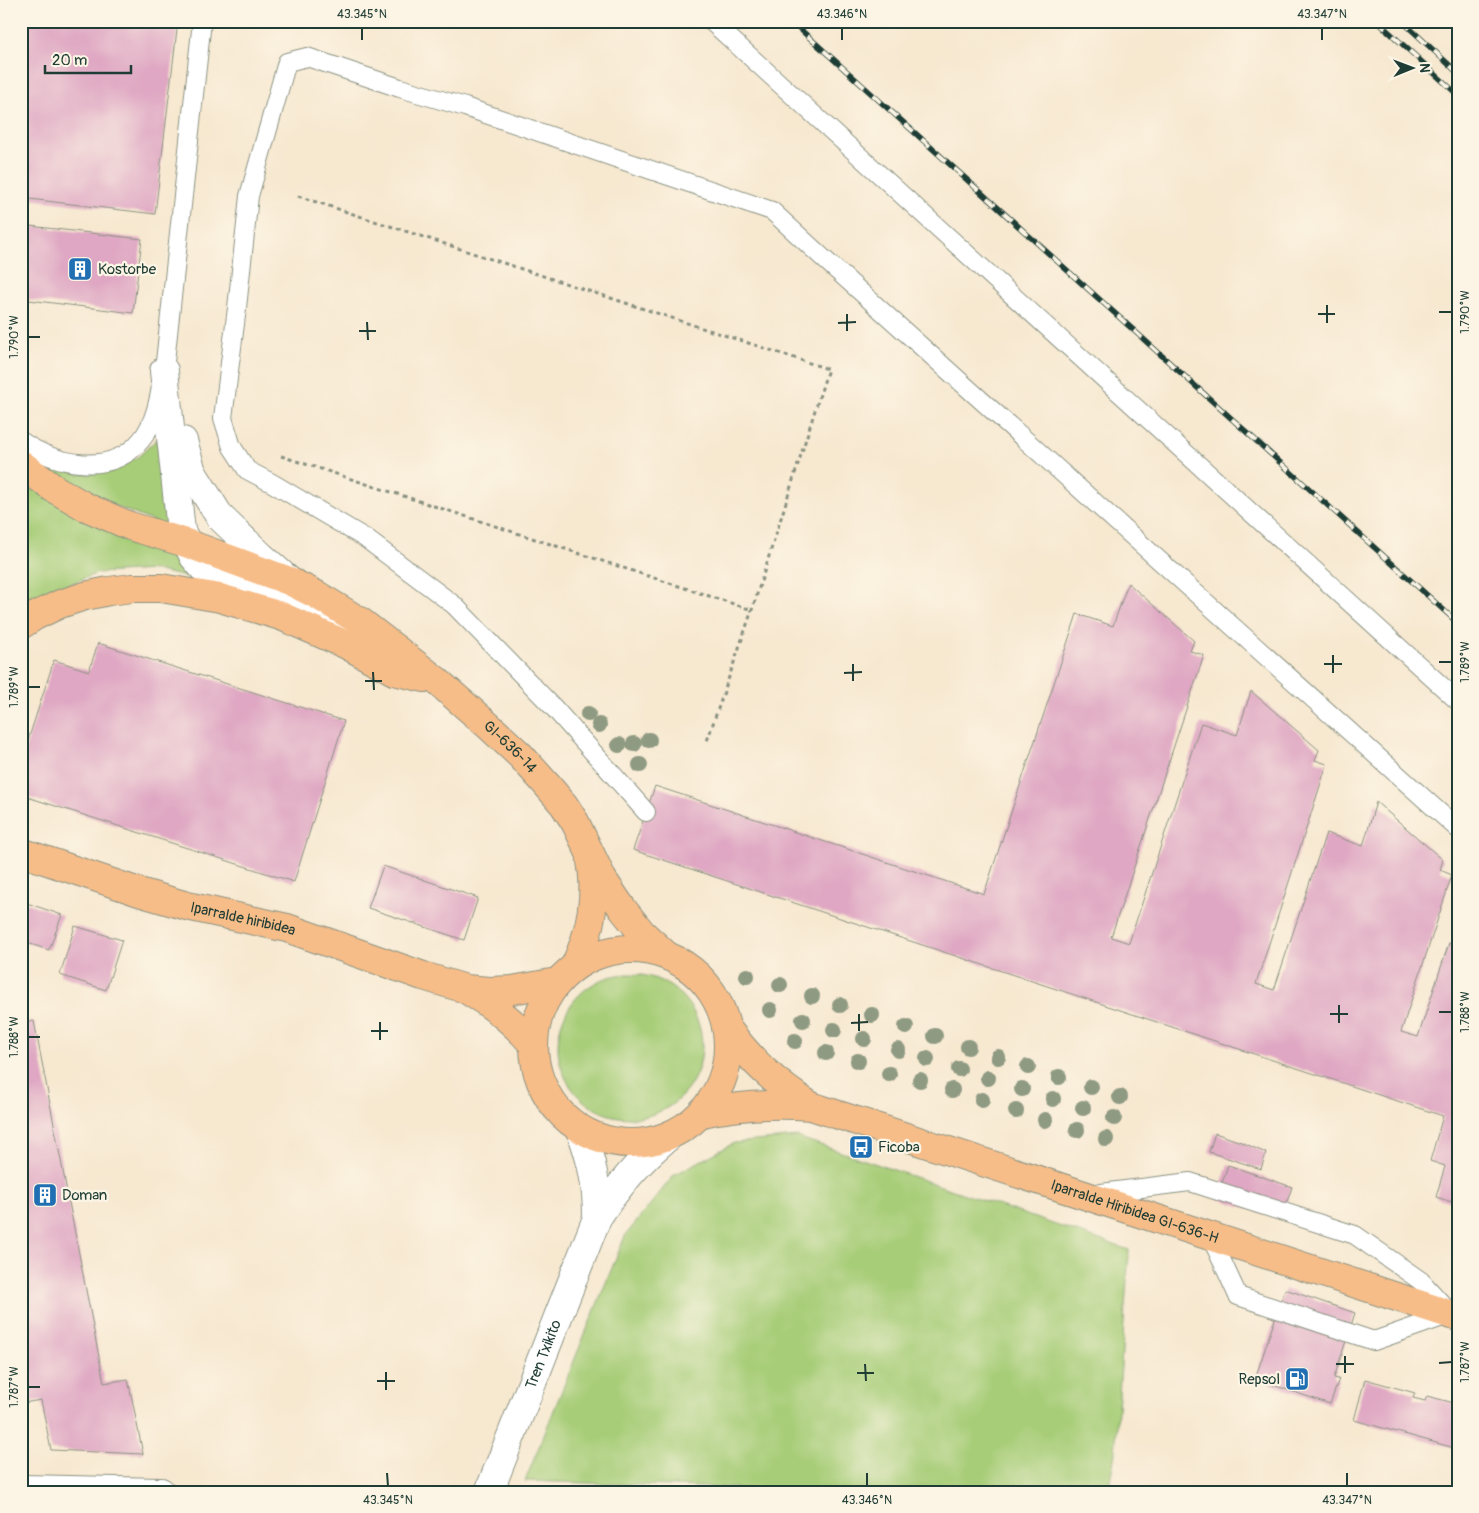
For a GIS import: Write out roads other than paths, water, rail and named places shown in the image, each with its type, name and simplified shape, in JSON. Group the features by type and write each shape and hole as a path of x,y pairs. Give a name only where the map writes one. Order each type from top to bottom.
{"main road":[{"name":"GI-636-14","path":"21,464 53,488 86,507 130,526 186,543 289,580 360,622 491,728 521,756 564,805 575,822 604,880 622,908 642,933 666,955"},
{"path":"21,625 60,604 85,596 132,588 161,588 220,598 281,616 346,645 394,671 428,678"},
{"name":"GI-636-14","path":"589,850 594,890 587,936 566,974 540,1011 533,1044 536,1070 546,1094 561,1114 580,1129 602,1139 625,1143 650,1142 669,1136 686,1126 702,1113"},
{"name":"Iparralde hiribidea","path":"21,852 139,892 188,906 287,928 423,976 466,989 503,1013 533,1044"},
{"path":"566,974 596,954 619,949 643,949 666,955 688,966 706,983 719,1004 726,1027 728,1050 724,1073 716,1094 702,1113"},
{"name":"Iparralde hiribidea","path":"466,989 512,990 534,987 566,974"},
{"name":"Iparralde Hiribidea GI-636-H","path":"726,1027 743,1050 763,1071 786,1090 811,1106"},
{"name":"Iparralde Hiribidea GI-636-H","path":"702,1113 755,1105 784,1104 811,1106 1454,1316"}],"street":[{"path":"164,371 181,531 194,557 205,570 217,578 276,598 331,622 428,678"},
{"path":"164,371 192,472 220,517 260,556 289,580"},
{"name":"Tren Txikito","path":"580,1129 594,1173 597,1218"},
{"name":"Tren Txikito","path":"489,1492 597,1218 629,1174 669,1136"},
{"path":"22,1487 161,1492"}],"lane":[{"path":"21,441 40,452 72,463 90,464 108,461 127,452 142,440 156,413 164,371 202,21"},
{"path":"711,21 1458,701"},
{"path":"646,812 554,708 454,605 365,538 247,470 232,447 223,418 248,196 287,62 306,57 474,110 772,211 1458,829"},
{"path":"1088,1195 1190,1182 1355,1235 1421,1281 1454,1316 1374,1341 1238,1296 1210,1235"}],"railway":[{"path":"791,21 1458,623"},
{"path":"1377,21 1458,95"},
{"path":"1402,21 1458,73"}],"place":[{"name":"Kostorbe","path":"80,269"},
{"name":"Ficoba","path":"861,1147"},
{"name":"Doman","path":"45,1195"},
{"name":"Repsol","path":"1297,1379"}]}
